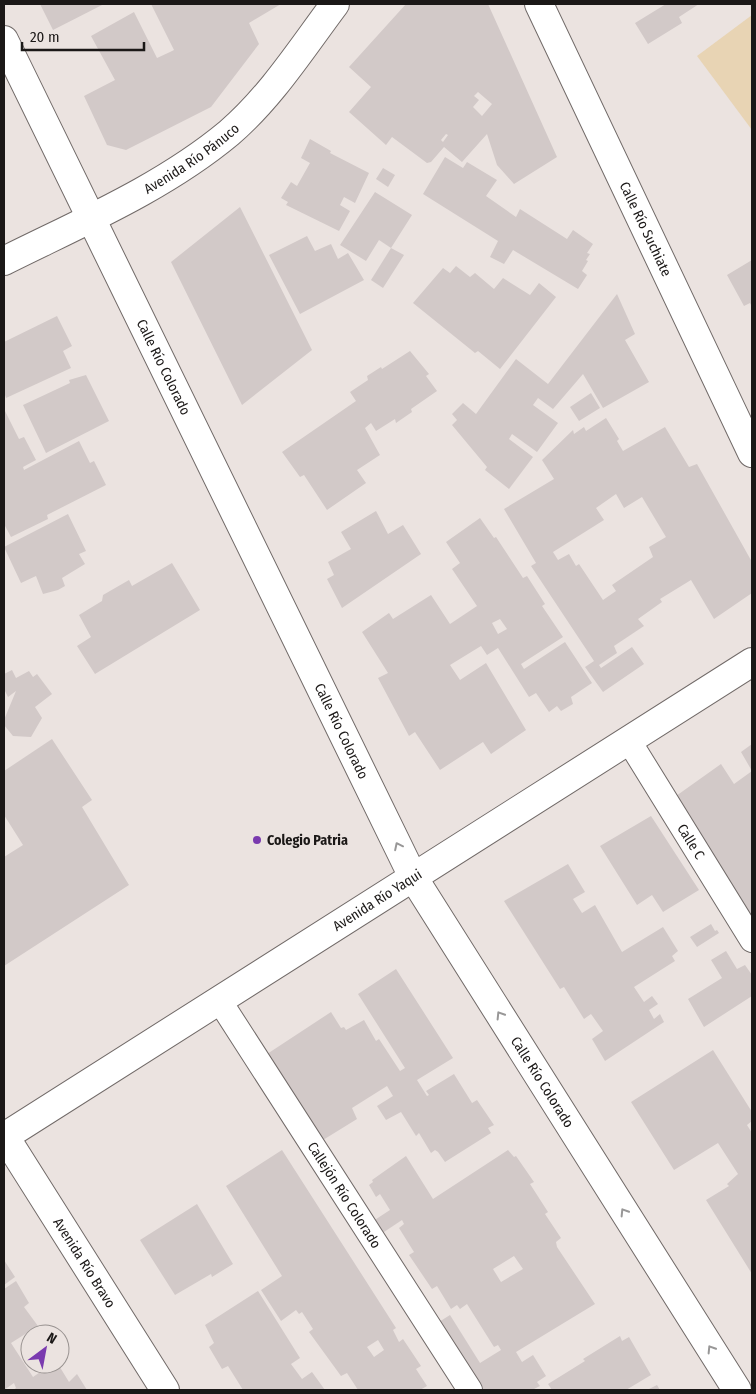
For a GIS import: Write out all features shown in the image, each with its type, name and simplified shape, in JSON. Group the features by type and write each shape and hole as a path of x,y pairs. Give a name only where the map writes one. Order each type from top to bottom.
{"street":[{"name":"Avenida Río Pánuco","path":"4,261 91,217 186,164 229,133 261,102 335,4"},
{"name":"Calle Río Suchiate","path":"539,4 752,453"},
{"name":"Calle Río Colorado","path":"4,40 413,877 737,1390"},
{"name":"Avenida Río Yaqui","path":"4,1136 629,742 752,662"},
{"name":"Avenida Río Bravo","path":"4,1136 165,1390"}],"lane":[{"name":"Calle C","path":"629,742 752,940"},
{"name":"Callejón Río Colorado","path":"220,1000 470,1390"}],"shaded area":[{"path":"752,15 752,130 697,56"}],"building":[{"path":"40,4 104,4 53,30"},
{"path":"151,4 281,4 249,23 259,44 211,107 126,150 107,145 84,96 115,80 91,36 134,12 157,58 174,50"},
{"path":"406,4 488,4 557,157 514,184 497,165 487,134 462,162 444,147 431,162 427,163 392,137 386,145 349,112 371,87 349,67","holes":["478,92 492,104 482,116 473,107 479,100 474,96","446,134 448,135 443,142 441,140"]},
{"path":"666,4 699,4 679,17 682,23 648,44 635,23"},
{"path":"310,139 331,151 330,153 369,173 355,203 344,197 340,205 350,211 339,231 286,205 288,202 281,198 291,182 297,186 310,163 301,158"},
{"path":"445,157 463,168 467,162 497,180 486,196 516,217 520,209 567,239 573,230 593,244 587,253 590,254 582,271 587,275 578,289 513,250 504,264 490,257 498,241 423,194"},
{"path":"383,168 395,175 388,187 376,179"},
{"path":"375,192 412,215 391,248 379,240 366,261 340,245"},
{"path":"240,207 312,350 242,405 171,262"},
{"path":"307,236 315,251 331,244 338,259 348,253 364,280 300,314 269,255"},
{"path":"391,248 404,255 383,288 371,280"},
{"path":"752,260 752,307 750,303 744,306 727,275"},
{"path":"456,266 470,277 475,273 494,289 503,278 530,295 539,283 556,297 500,369 478,351 475,353 413,303 443,268 450,273"},
{"path":"617,294 635,334 625,340 649,382 603,408 583,374 553,409 538,398 533,405 558,423 537,452 512,434 509,439 533,457 509,489 485,470 487,467 452,425 457,420 452,414 463,403 476,414 516,359 548,384"},
{"path":"57,316 72,346 63,351 71,368 6,398 4,392 4,342"},
{"path":"410,351 429,374 426,376 437,391 411,409 412,412 396,423 395,419 376,431 371,423 365,428 380,455 357,470 366,483 327,510 304,475 300,477 282,452 356,401 350,392 368,380 367,376"},
{"path":"86,375 109,421 46,453 23,405 70,383 69,380"},
{"path":"591,393 600,408 579,421 570,407"},
{"path":"4,409 19,439 24,437 36,460 23,467 24,470 79,441 90,463 94,461 106,485 47,515 48,519 11,537 4,524"},
{"path":"606,418 619,439 617,441 623,451 665,427 689,467 697,464 752,562 752,593 714,619 691,580 660,599 662,602 638,619 644,626 614,646 617,653 599,665 601,668 632,647 644,664 603,692 585,667 594,661 531,566 536,563 504,509 554,479 542,460 573,430 574,434 584,427 586,431","holes":["616,494 624,508 642,497 666,537 649,547 653,557 612,585 616,591 603,600 579,564 576,566 569,554 558,560 553,552 604,520 596,508"]},
{"path":"376,511 388,534 403,525 421,554 342,608 327,579 334,575 328,562 351,549 341,532"},
{"path":"68,514 86,551 79,554 85,564 62,578 65,586 43,594 36,576 21,583 4,547"},
{"path":"480,518 494,538 496,537 523,578 527,576 545,604 542,606 563,637 521,664 524,669 565,642 592,683 571,697 573,704 561,711 557,706 549,712 536,693 529,697 498,648 487,655 481,646 450,665 460,680 486,663 526,730 491,754 483,742 440,770 415,732 409,736 378,678 388,673 362,632 389,613 393,619 431,595 450,624 477,606 452,569 460,563 446,542","holes":["500,619 507,629 498,634 492,623"]},
{"path":"172,563 200,610 95,674 77,646 91,637 79,615 102,601 103,595 129,580 132,586"},
{"path":"12,670 16,678 29,671 33,677 37,674 52,694 35,707 42,718 31,737 13,736 4,725 4,720 16,691 8,697 4,689 4,674"},
{"path":"52,739 92,800 82,807 129,885 4,966 4,857 23,845 4,815 4,771"},
{"path":"752,744 752,771 741,752"},
{"path":"721,764 734,784 752,771 752,922 676,796"},
{"path":"651,816 699,890 663,912 652,895 637,905 600,846"},
{"path":"568,864 585,892 573,899 582,913 595,905 622,952 663,927 678,951 672,956 675,961 634,987 644,1002 652,996 658,1004 649,1010 654,1019 660,1014 664,1022 605,1061 592,1039 603,1031 591,1014 584,1019 564,987 560,989 504,901"},
{"path":"711,924 715,931 717,930 719,933 697,947 690,937"},
{"path":"726,951 737,969 745,965 752,975 752,996 704,1027 688,999 722,978 711,960"},
{"path":"396,969 453,1058 417,1080 427,1096 429,1095 426,1091 454,1074 472,1103 477,1100 494,1125 488,1128 491,1133 445,1162 435,1150 431,1153 419,1133 416,1136 401,1112 386,1120 377,1106 393,1096 387,1086 352,1108 357,1119 323,1140 336,1158 328,1164 261,1058 331,1012 341,1028 344,1027 346,1030 364,1020 376,1041 379,1039 400,1071 405,1068 358,994"},
{"path":"713,1050 752,1112 752,1121 747,1125 752,1133 752,1274 706,1200 729,1186 727,1184 738,1174 718,1143 674,1170 631,1102"},
{"path":"282,1150 396,1328 393,1330 399,1342 403,1339 421,1366 416,1369 427,1386 420,1390 358,1390 347,1373 341,1376 309,1332 313,1329 302,1312 299,1314 296,1310 281,1321 261,1290 282,1276 226,1186","holes":["378,1340 384,1350 374,1357 367,1347"]},
{"path":"508,1150 514,1157 516,1156 534,1182 530,1184 548,1212 545,1214 561,1238 556,1242 557,1247 595,1304 516,1352 522,1362 533,1355 546,1376 537,1382 540,1386 532,1390 473,1390 431,1327 450,1315 480,1363 501,1350 498,1345 494,1347 467,1304 460,1309 457,1305 451,1309 437,1286 432,1289 409,1255 414,1252 399,1228 404,1224 402,1220 375,1238 367,1225 390,1210 380,1194 376,1197 369,1185 373,1182 372,1180 406,1156 433,1199","holes":["514,1256 523,1269 501,1282 493,1269"]},
{"path":"197,1204 233,1264 212,1277 211,1274 175,1295 140,1240"},
{"path":"4,1260 15,1277 4,1285"},
{"path":"16,1281 29,1303 24,1307 37,1324 20,1324 20,1337 11,1343 20,1357 20,1374 31,1374 33,1377 37,1374 64,1374 69,1382 77,1374 87,1390 13,1390 16,1388 14,1383 4,1390 4,1289"},
{"path":"258,1291 300,1358 291,1364 302,1379 312,1372 325,1390 243,1390 228,1366 222,1369 209,1347 214,1343 205,1325"},
{"path":"620,1336 622,1341 629,1337 651,1375 626,1390 552,1390 548,1384"},
{"path":"657,1385 660,1390 647,1390"}],"place":[{"name":"Colegio Patria","path":"257,840"}]}
